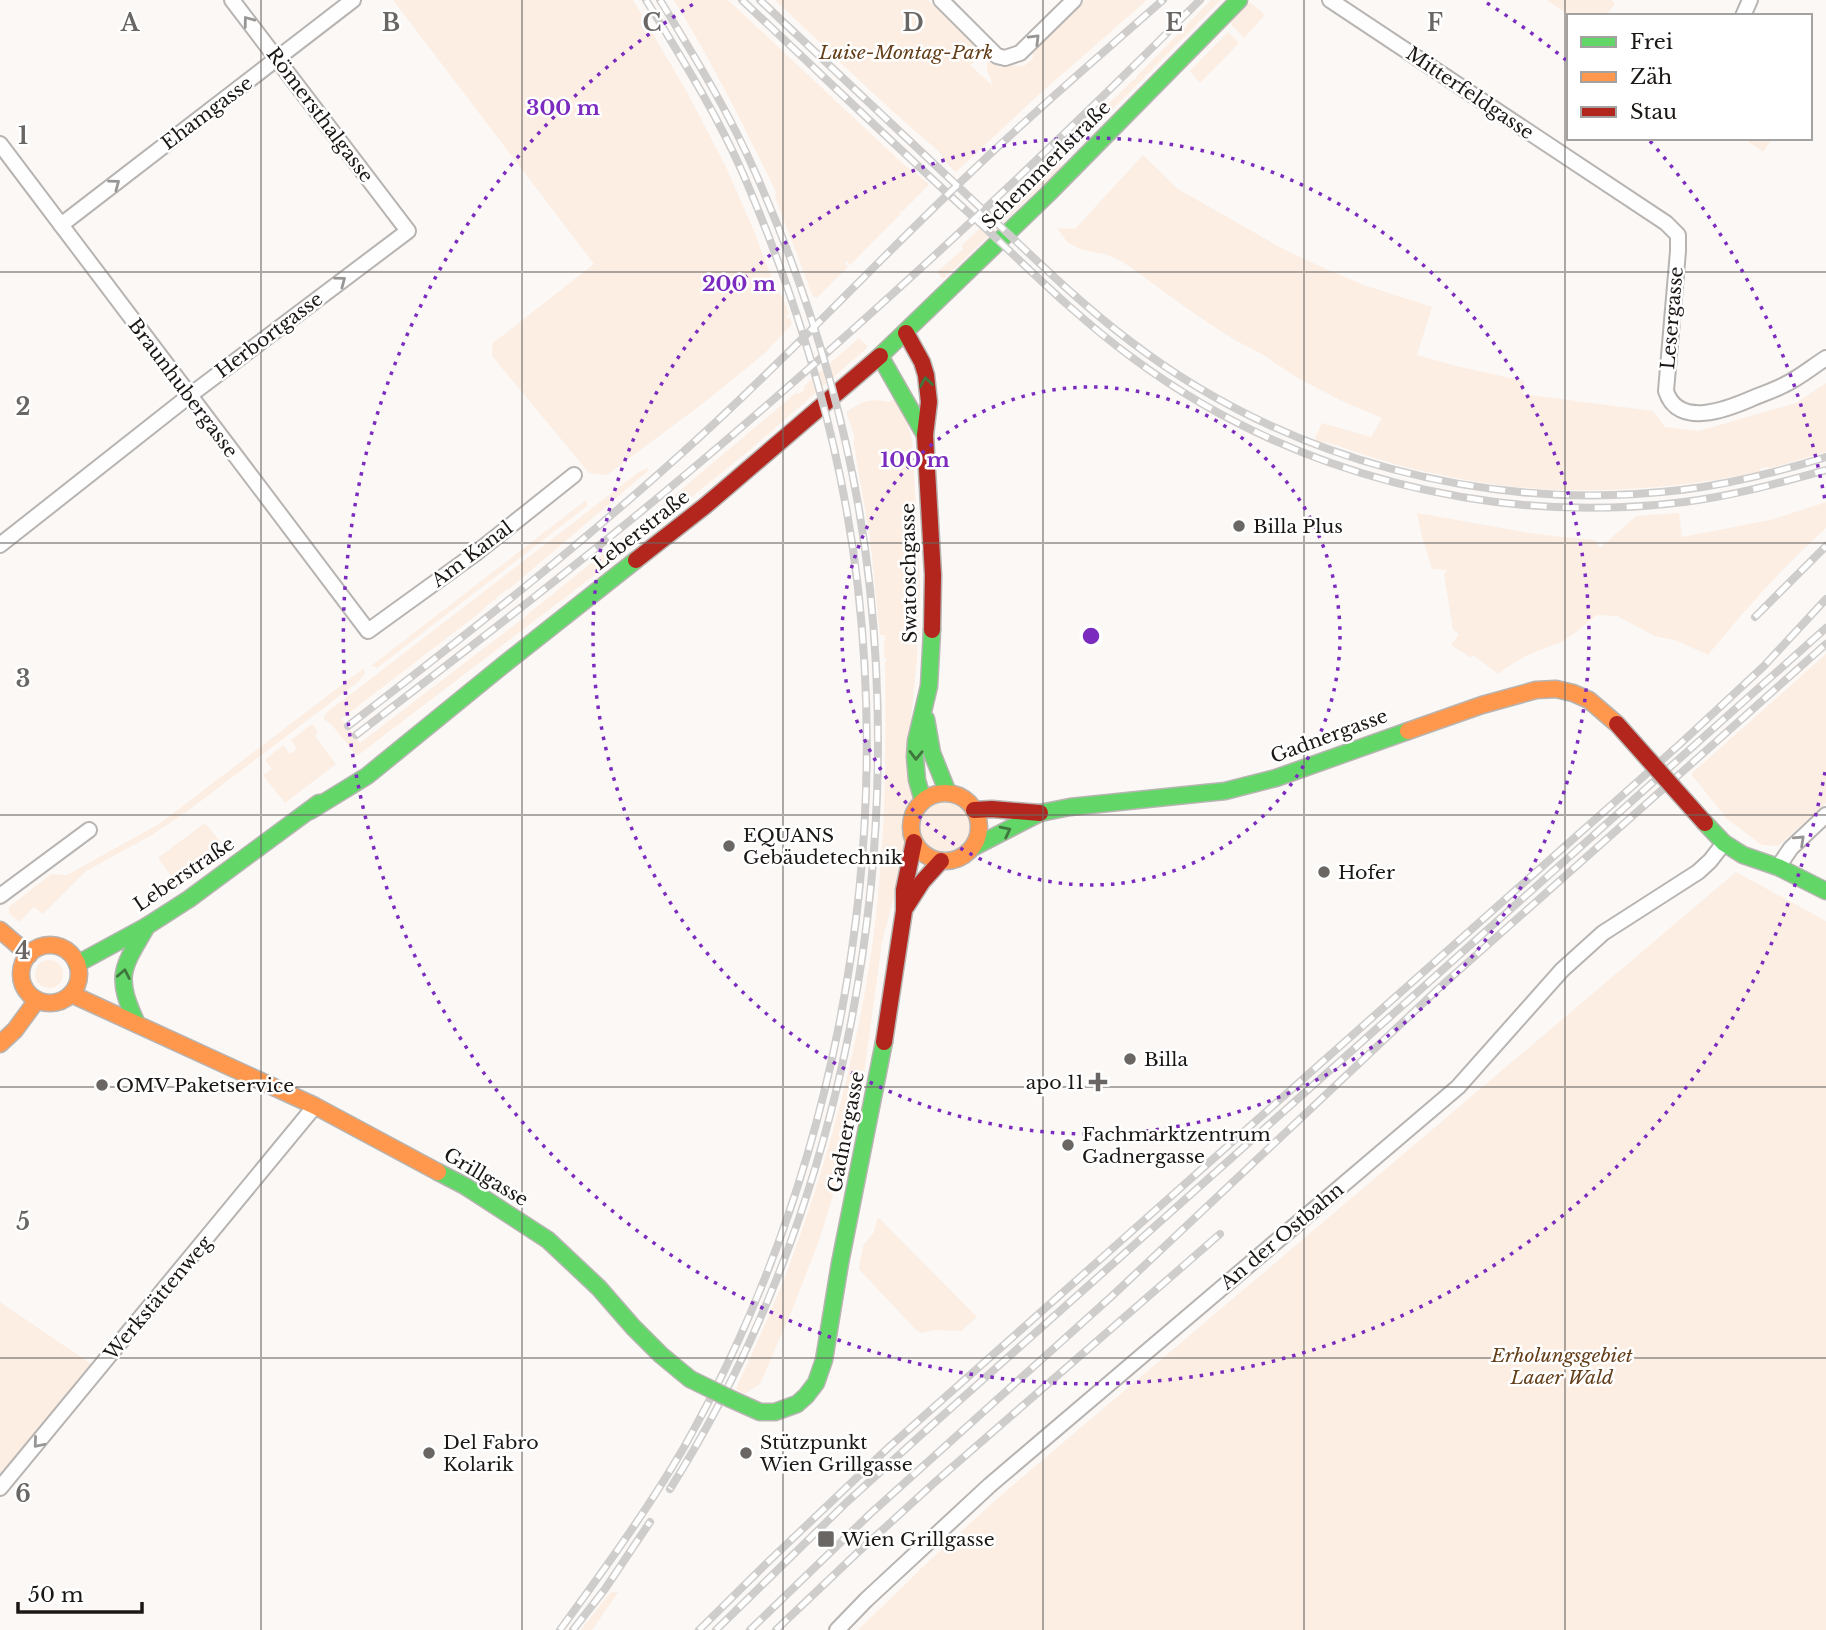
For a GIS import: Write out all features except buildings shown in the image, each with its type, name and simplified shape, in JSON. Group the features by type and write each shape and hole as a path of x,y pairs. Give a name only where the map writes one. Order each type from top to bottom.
{"main road":[{"name":"Schemmerlstraße","path":"880,356 1048,194 1239,0"},
{"name":"Swatoschgasse","path":"906,333 922,362 929,402 925,435 933,575 932,652 915,757 917,780 923,801"},
{"name":"Swatoschgasse","path":"880,356 925,435"},
{"name":"Leberstraße","path":"77,964 147,926 189,899 310,811 368,776 705,506 880,356"},
{"name":"Gadnergasse","path":"972,848 1040,813 1070,807 1225,791 1276,778 1471,709 1536,690 1556,689 1588,700 1617,724 1724,843 1743,855 1778,867 1826,891"},
{"name":"Swatoschgasse","path":"924,710 932,752 948,793"},
{"path":"948,793 965,800 974,810 979,829 972,848 958,859 934,860 922,853 914,842 912,820 923,801 937,794 948,793"},
{"name":"Gadnergasse","path":"974,810 1040,813"},
{"name":"Gadnergasse","path":"824,1360 879,1072 904,911 904,890 914,842"},
{"name":"Gadnergasse","path":"904,911 922,881 941,861"},
{"path":"137,1024 124,995 122,979 127,961 147,926"},
{"path":"0,930 29,955"},
{"path":"39,947 59,947 70,953 77,964 78,980 71,994 61,1001 42,1002 25,989 22,969 29,955 39,947"},
{"name":"Grillgasse","path":"71,994 315,1106 465,1186 548,1240 599,1288 633,1328 690,1379 731,1399 760,1412 788,1409 811,1390 824,1360"},
{"path":"0,1044 15,1030 37,1000"}],"street":[{"name":"Römersthalgasse","path":"232,0 408,231"},
{"name":"Ehamgasse","path":"61,225 353,0"},
{"path":"941,0 997,56 1005,58 1020,54 1074,0"},
{"name":"Mitterfeldgasse","path":"1330,0 1666,223 1678,235"},
{"name":"Braunhubergasse","path":"0,144 368,631"},
{"name":"Herbortgasse","path":"0,545 189,396 408,231"},
{"name":"Lesergasse","path":"1678,235 1666,382 1669,400 1675,407 1690,412 1730,408 1784,385 1826,358"},
{"name":"Am Kanal","path":"368,631 476,553 574,475"},
{"path":"1778,867 1791,848 1826,816"},
{"path":"0,896 89,830"},
{"name":"An der Ostbahn","path":"837,1630 990,1485 1458,1087 1562,970 1603,933 1698,872 1724,843"},
{"name":"Werkstättenweg","path":"0,1488 315,1106"}],"green space":[{"path":"393,0 633,0 687,92 726,167 777,291 783,298 789,314 786,316 790,317 792,324 766,352 706,401 607,475 589,473 492,356 493,343 594,264"},
{"path":"674,0 728,0 901,162 928,183 850,265 847,261 845,263 848,267 816,299 775,197 776,192 727,94"},
{"name":"Luise-Montag-Park","path":"775,0 928,0 983,53 970,65 992,85 987,69 989,60 1003,68 1004,65 1024,66 1033,58 1033,53 1085,0 1147,0 1035,98 956,172 935,148"},
{"path":"1211,0 1221,0 1059,163 1062,167 943,279 937,272 963,249 961,246 1054,161 1053,158 1136,79"},
{"path":"1547,0 1611,0 1615,3 1607,14 1567,14"},
{"path":"1250,2 1264,16 1244,38 1232,26 1231,21"},
{"path":"1228,32 1239,43 1200,83 1190,71"},
{"path":"1746,140 1772,140 1763,152"},
{"path":"1143,155 1178,189 1285,250 1364,285 1432,307 1417,355 1524,381 1523,394 1653,411 1665,427 1699,431 1796,403 1826,383 1826,452 1761,468 1759,472 1722,479 1646,488 1570,490 1456,478 1398,465 1317,441 1315,438 1322,423 1371,437 1382,418 1296,377 1195,314 1123,262 1068,243 1057,228 1075,229"},
{"path":"859,338 868,347 751,449 604,568 357,756 324,719 325,714 639,472 647,468 649,470 508,590 341,719 360,743 523,620 797,392 799,394 805,389 804,386"},
{"path":"895,398 906,418 912,439 920,583 917,658 908,750 913,796 903,821 907,848 882,942 863,1082 853,1130 820,1238 792,1310 760,1384 745,1394 736,1389 789,1265 811,1205 837,1118 858,1029 873,940 883,838 887,661 884,658 885,635 880,635 870,538 853,440 855,438 846,412 866,401 889,402"},
{"path":"586,500 587,506 377,668 371,666"},
{"path":"1826,502 1826,528 1765,589 1708,655 1675,640 1655,636 1617,616 1597,615 1562,642 1526,656 1498,674 1473,655 1471,658 1451,645 1459,634 1453,630 1444,575 1447,570 1432,569 1417,513 1536,534 1595,540 1600,548 1636,516 1679,513 1682,537 1770,520"},
{"path":"1826,654 1826,803 1778,846 1762,845 1727,819 1691,774"},
{"path":"364,668 365,674 359,681 189,810 152,835 86,871 43,914 34,907 19,922 9,913 9,907 51,874 67,875 159,824"},
{"path":"312,724 318,732 315,736 336,764 285,803 263,775 272,769 265,760 283,745 290,754 297,749 291,740"},
{"path":"945,802 963,809 970,827 963,845 945,852 927,845 920,827 927,809"},
{"path":"205,823 222,844 174,880 158,858"},
{"name":"Erholungsgebiet Laaer Wald","path":"1736,872 1826,921 1826,1630 858,1630 999,1497"},
{"path":"49,960 59,964 63,974 59,984 49,988 39,984 35,974 39,964"},
{"path":"878,1217 977,1317 961,1331 934,1330 921,1333 916,1330 859,1269 863,1246 874,1232"},
{"path":"0,1302 91,1364 0,1477"},
{"path":"619,1591 592,1630 581,1630 610,1593"}],"railway":[{"path":"560,1630 639,1518 683,1449 734,1350 777,1247 811,1141 838,1032 856,921 865,810 866,699 858,588 841,482 816,378 783,276 744,176 710,108 646,0"},
{"path":"660,0 745,150 776,222 813,324 842,429 863,535 870,589 877,705 876,822 865,939 844,1056 815,1170 776,1281 728,1387 670,1489"},
{"path":"742,0 1094,328 1134,359 1195,399 1259,433 1326,461 1395,483 1466,498 1539,506 1611,507 1684,502 1738,493 1826,470"},
{"path":"760,0 1036,260 1110,326 1190,383 1254,418 1321,447 1391,469 1462,484 1535,493 1608,495 1681,490 1718,484 1826,457"},
{"path":"348,726 529,583 661,472 771,370 991,153 1163,0"},
{"path":"356,735 609,538 757,414 951,241 1077,122 1200,0"},
{"path":"1755,617 1826,546"},
{"path":"699,1630 889,1447 1680,744 1764,666 1826,599"},
{"path":"716,1630 847,1502 922,1434 1826,628"},
{"path":"750,1630 870,1514 1112,1296 1438,989 1826,644"},
{"path":"776,1630 934,1483 1220,1234"},
{"path":"573,1630 605,1589 650,1522"}],"traffic: fast":[{"path":"925,435 880,356 1048,194 1239,0"},
{"path":"310,811 367,776 636,560"},
{"path":"923,801 917,780 915,757 916,741 929,686 932,630"},
{"path":"926,719 932,753 948,793"},
{"path":"972,848 1040,813 1070,807 1225,791 1276,778 1408,731"},
{"path":"77,964 147,926 189,899 319,803"},
{"path":"1705,823 1724,843 1743,855 1778,867 1826,891"},
{"path":"137,1024 126,995 124,973 131,953 147,926"},
{"path":"731,1399 760,1412 775,1412 797,1404 816,1383 824,1360 840,1263 884,1042"},
{"path":"438,1172 465,1186 548,1240 599,1288 661,1355 690,1379"},
{"path":"690,1379 731,1399"}],"traffic: slow":[{"path":"1408,731 1482,705 1536,690 1556,689 1589,700 1617,724"},
{"path":"945,793 958,796 969,803 976,814 979,827 976,840 969,851 958,858 945,861 932,858 921,851 914,840 911,827 914,814 921,803 932,796 945,793"},
{"path":"0,930 29,955"},
{"path":"50,945 61,947 74,958 79,974 77,985 66,998 50,1003 39,1001 26,990 21,974 23,963 34,950 50,945"},
{"path":"71,994 315,1106 438,1172"},
{"path":"0,1044 15,1030 37,1000"}],"traffic: jam":[{"path":"906,333 922,362 929,402 925,435 933,575 932,630"},
{"path":"636,560 705,506 880,356"},
{"path":"1617,724 1705,823"},
{"path":"974,810 1040,813"},
{"path":"884,1042 904,911 904,890 914,842"},
{"path":"906,907 922,882 941,861"}],"place":[{"name":"Billa Plus","path":"1239,526"},
{"name":"EQUANS Gebäudetechnik","path":"729,846"},
{"name":"Hofer","path":"1324,872"},
{"name":"Billa","path":"1130,1059"},
{"name":"apo 11","path":"1098,1082"},
{"name":"OMV Paketservice","path":"102,1085"},
{"name":"Fachmarktzentrum Gadnergasse","path":"1068,1145"},
{"name":"Del Fabro Kolarik","path":"429,1453"},
{"name":"Stützpunkt Wien Grillgasse","path":"746,1453"},
{"name":"Wien Grillgasse","path":"826,1539"}]}
